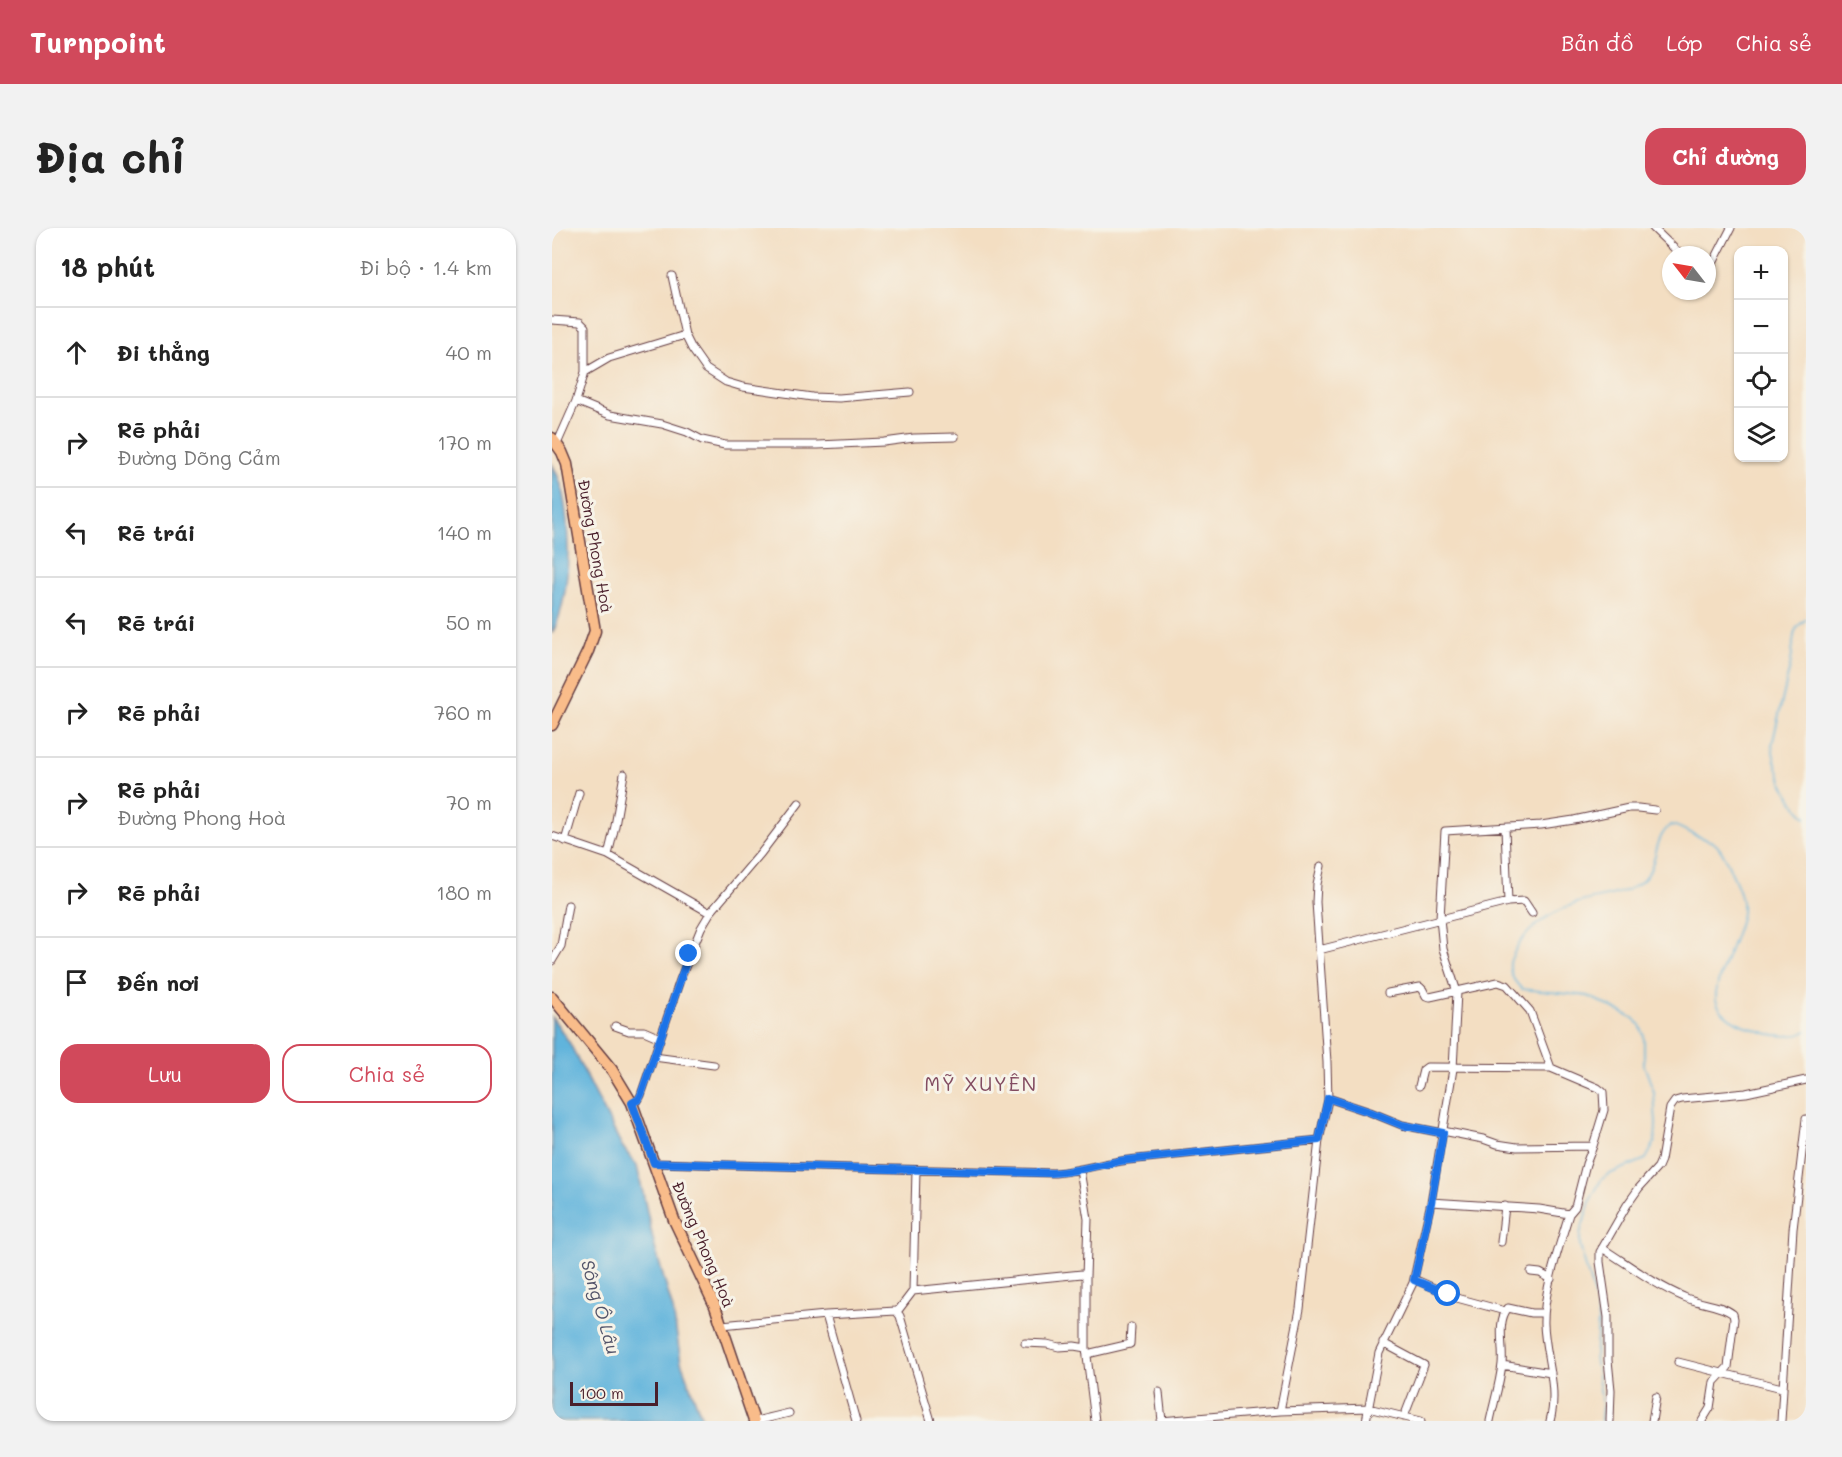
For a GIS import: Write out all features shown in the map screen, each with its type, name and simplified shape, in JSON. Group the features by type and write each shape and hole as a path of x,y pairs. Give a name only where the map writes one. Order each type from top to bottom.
{"main road":[{"name":"Đường Phong Hoà","path":"552,725 588,651 595,631 567,464 554,441"},
{"name":"Đường Phong Hoà","path":"552,997 612,1070 632,1103 674,1220 715,1306 755,1421"}],"street":[{"path":"1653,228 1672,246"},
{"path":"1716,257 1731,228"},
{"path":"672,276 685,335 692,349 706,369 726,381 743,387 812,397 839,398 910,392"},
{"path":"552,320 580,322 585,327 585,372 576,401 554,441"},
{"path":"585,372 609,358 685,335"},
{"path":"576,401 603,413 662,424 687,432 702,440 725,445 829,445 955,437"},
{"path":"608,855 624,774"},
{"path":"566,841 579,793"},
{"path":"632,1103 641,1095 689,954 710,913 761,853 799,803"},
{"path":"1366,1421 1379,1353 1414,1280 1431,1203 1453,1069 1457,992 1443,949 1440,918 1445,831 1541,825 1629,808 1655,810"},
{"path":"1505,828 1508,902"},
{"path":"552,836 608,855 710,913"},
{"path":"1280,1411 1300,1308 1319,1140 1328,1098 1316,902 1321,866"},
{"path":"1319,950 1508,902 1524,901 1532,913"},
{"path":"552,961 561,946 568,905"},
{"path":"1388,993 1420,987 1427,997 1498,982 1507,985 1530,1011 1551,1068"},
{"path":"615,1026 629,1031 644,1031 660,1038"},
{"path":"654,1057 714,1065"},
{"path":"1419,1086 1425,1068 1551,1068 1603,1092 1604,1110 1575,1207 1569,1214 1544,1313 1553,1402 1550,1421"},
{"path":"1610,1421 1608,1317 1600,1262 1602,1248 1639,1188 1658,1167 1670,1108 1675,1101 1746,1092 1806,1080"},
{"path":"1328,1098 1402,1125 1497,1144 1593,1146"},
{"path":"1781,1421 1792,1229 1806,1119"},
{"path":"654,1163 1049,1173 1080,1170 1108,1162 1319,1140"},
{"path":"897,1312 913,1292 916,1170"},
{"path":"1080,1170 1088,1220 1087,1351 1095,1421"},
{"path":"1431,1203 1505,1206 1569,1214"},
{"path":"1501,1242 1505,1206"},
{"path":"1602,1248 1671,1291 1693,1301 1732,1312 1734,1319 1728,1367 1714,1382 1710,1408 1702,1421"},
{"path":"1531,1272 1540,1273 1551,1279"},
{"path":"913,1292 1082,1274 1086,1277"},
{"path":"1414,1280 1457,1298 1505,1311 1508,1308 1523,1312 1544,1313"},
{"path":"1490,1421 1502,1365 1502,1329 1505,1311"},
{"path":"722,1325 826,1315 897,1312"},
{"path":"897,1312 931,1421"},
{"path":"826,1315 856,1421"},
{"path":"1025,1343 1059,1347 1074,1346 1087,1351 1130,1344 1131,1327"},
{"path":"1383,1343 1424,1365 1404,1417"},
{"path":"1678,1362 1782,1389"},
{"path":"1502,1365 1551,1373"},
{"path":"1159,1392 1162,1421 1280,1411 1368,1408 1421,1421"},
{"path":"1652,1421 1656,1397"},
{"path":"755,1421 789,1413"}],"water":[{"path":"552,463 561,485 564,502 568,561 563,600 552,634"},
{"name":"Sông Ô Lâu","path":"552,1017 569,1042 622,1146 637,1166 655,1248 673,1310 681,1362 703,1421 552,1421"}],"waterway":[{"path":"1806,619 1797,627 1794,635 1791,662 1772,745 1783,784 1806,817"},
{"path":"1601,1421 1602,1403 1595,1357 1598,1321 1596,1303 1580,1246 1580,1234 1591,1199 1601,1180 1607,1175 1646,1159 1655,1142 1654,1092 1644,1065 1644,1036 1640,1025 1633,1018 1588,996 1522,989 1510,970 1510,961 1517,947 1530,930 1557,911 1577,903 1620,893 1642,881 1651,868 1661,837 1671,825 1676,826 1712,842 1720,849 1740,893 1742,905 1740,922 1721,973 1716,995 1720,1009 1738,1023 1766,1033 1792,1036 1806,1031"}],"district":[{"name":"MỸ XUYÊN","path":"981,1083"}],"route":[{"path":"689,954 641,1095 632,1103 654,1163 1065,1172 1108,1162 1319,1140 1328,1098 1402,1125 1443,1133 1414,1280 1448,1294"}]}
